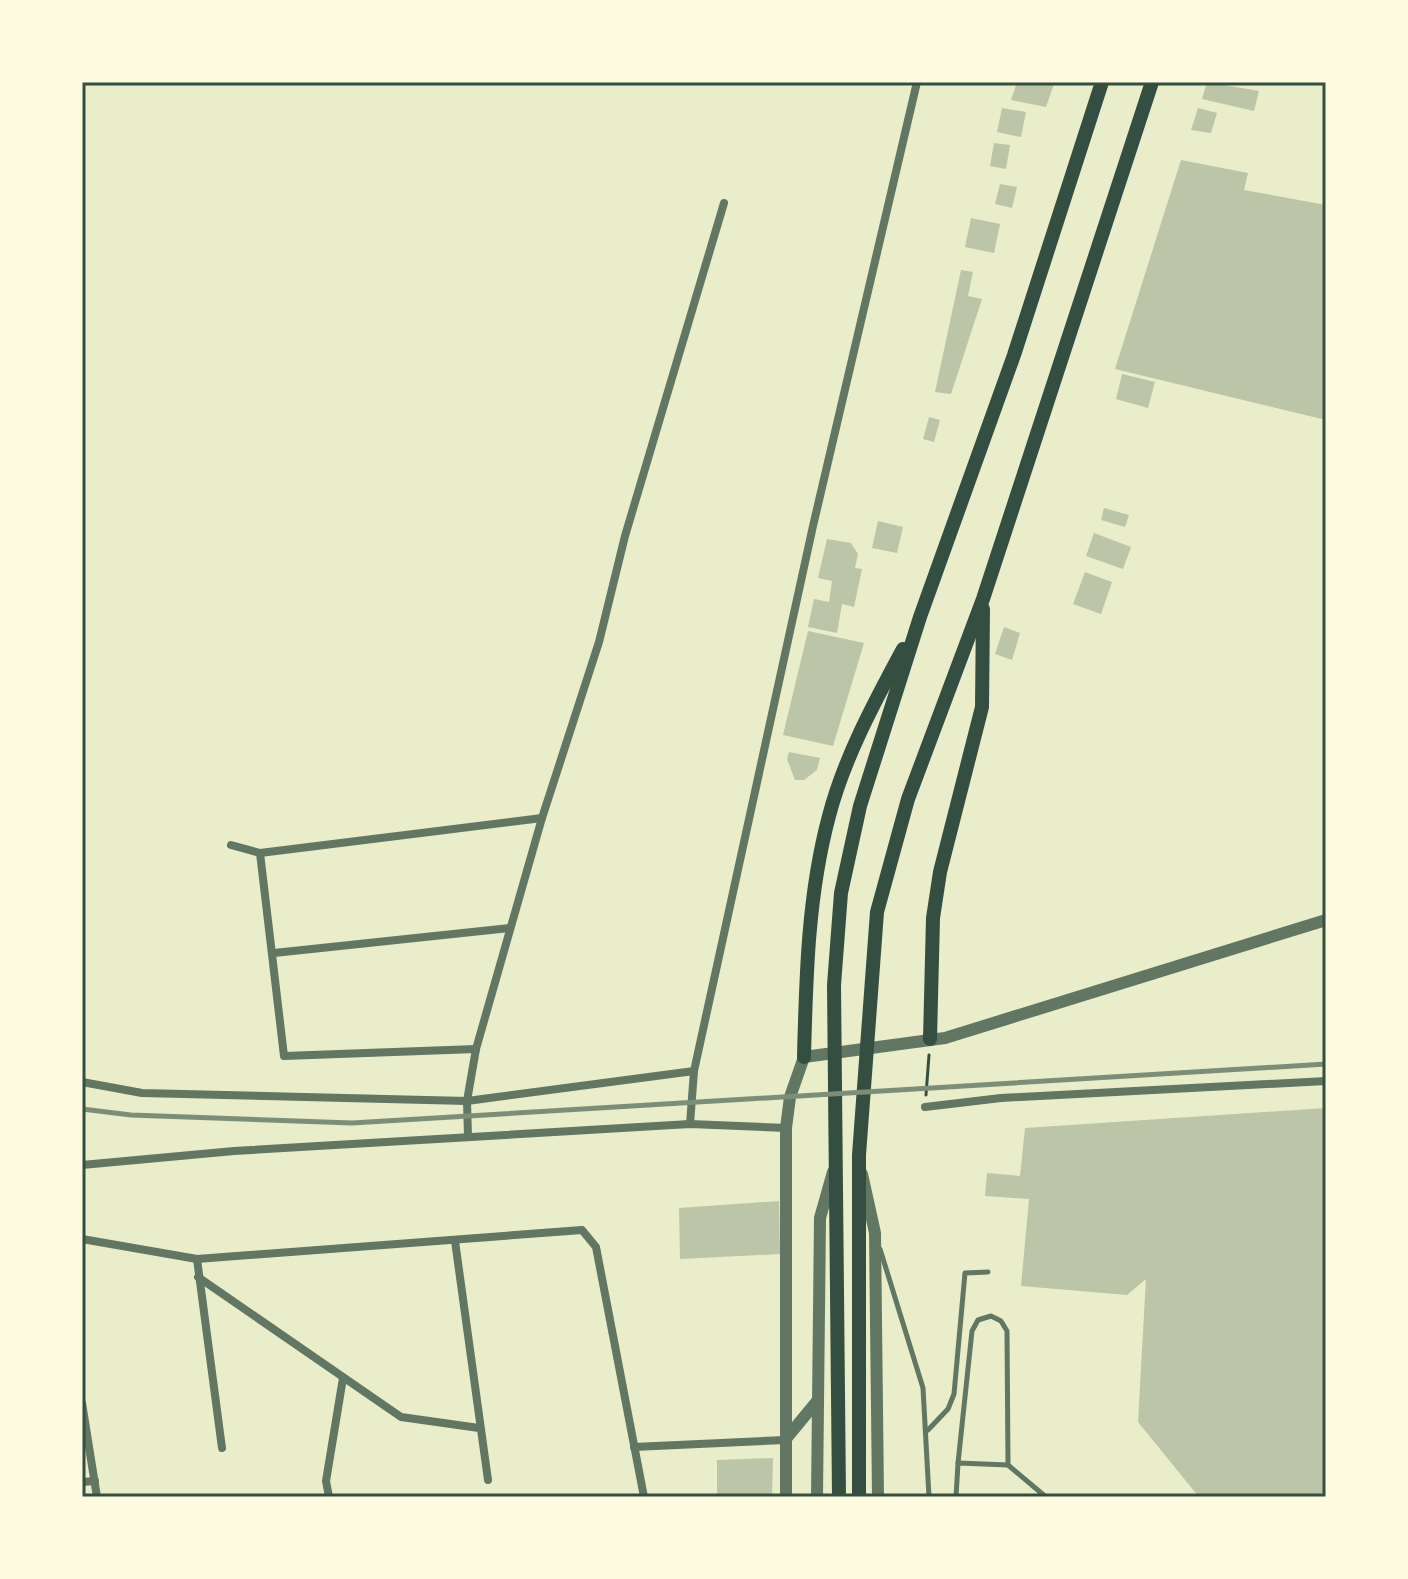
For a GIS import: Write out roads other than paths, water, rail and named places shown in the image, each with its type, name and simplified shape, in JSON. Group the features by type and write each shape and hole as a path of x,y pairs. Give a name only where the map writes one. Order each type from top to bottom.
{"main road":[{"path":"839,1497 834,985 841,893 860,806 920,617 1014,355 1099,84 1114,82"},
{"path":"859,1497 859,1155 877,912 908,799 983,599 1152,82"},
{"path":"930,1039 933,918 937,888 982,707 983,599"},
{"path":"804,1057 807,940 829,814 871,709 920,617"}],"street":[{"path":"690,1124 694,1071 813,526 917,82"},
{"path":"468,1137 467,1101 476,1049 542,818 599,642 625,536 724,203"},
{"path":"231,845 260,853 542,818"},
{"path":"260,853 284,1056 476,1049"},
{"path":"787,1496 786,1128 790,1097 804,1057 945,1038 1326,920"},
{"path":"274,953 510,928"},
{"path":"82,1082 142,1093 467,1101 694,1071"},
{"path":"925,1107 1001,1098 1326,1081"},
{"path":"82,1165 234,1151 690,1124 786,1128"},
{"path":"859,1155 875,1233 878,1497"},
{"path":"817,1497 820,1218 838,1157"},
{"path":"82,1239 197,1259 582,1230 591,1236 596,1247 644,1497"},
{"path":"455,1241 488,1480"},
{"path":"197,1259 222,1448"},
{"path":"198,1277 401,1417 479,1428"},
{"path":"329,1497 326,1481 343,1378"},
{"path":"634,1447 785,1440 818,1400"},
{"path":"82,1403 97,1497"},
{"path":"82,1482 95,1481"}],"lane":[{"path":"875,1233 923,1388 928,1430 929,1497"},
{"path":"928,1430 948,1409 954,1394 965,1273 988,1272"},
{"path":"956,1497 972,1331 978,1320 991,1316 1001,1321 1007,1331 1008,1465"},
{"path":"958,1463 1008,1465 1046,1497"}],"railway":[{"path":"82,1109 131,1115 352,1123 1326,1064"}]}
